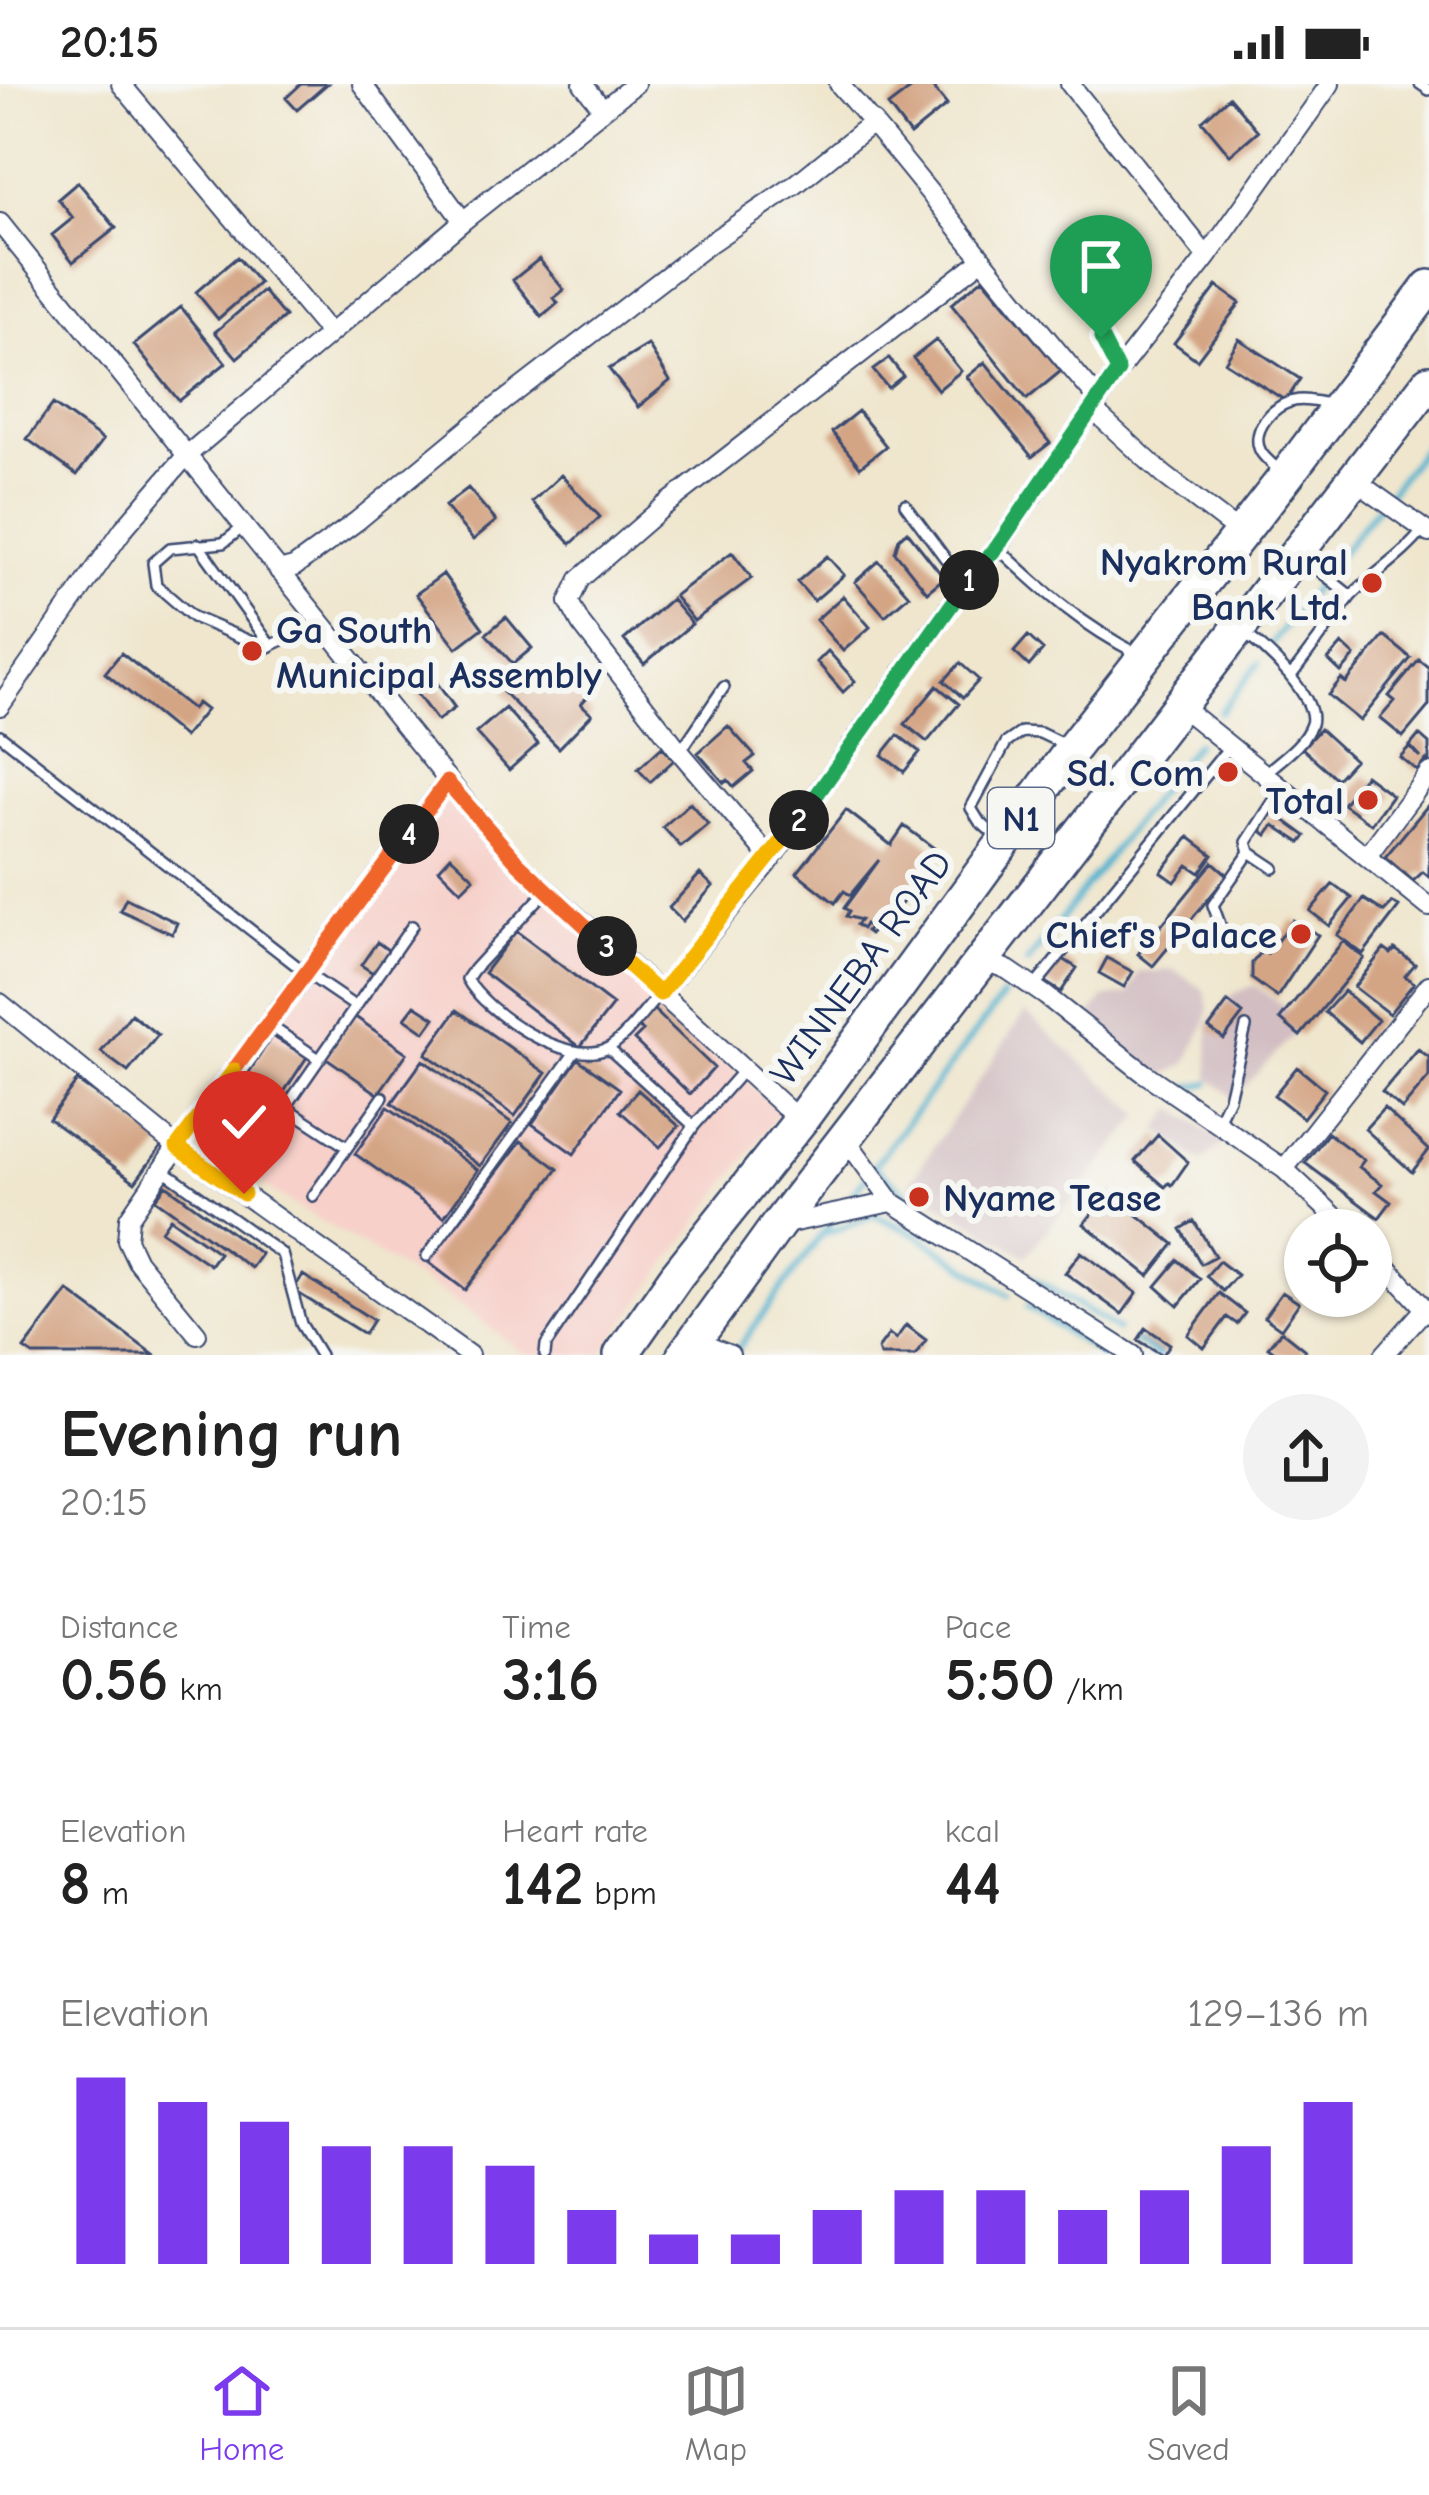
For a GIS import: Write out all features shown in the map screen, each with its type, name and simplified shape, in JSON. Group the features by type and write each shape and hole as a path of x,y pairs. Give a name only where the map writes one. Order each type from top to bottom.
{"highway":[{"name":"WINNEBA ROAD","path":"621,1355 677,1275 800,1121 1072,749 1429,286"},
{"name":"N1","path":"689,1348 777,1226 1429,382"}],"street":[{"path":"121,84 329,333"},
{"path":"362,84 463,221"},
{"path":"583,84 602,109"},
{"path":"0,706 124,528 186,456 463,221 635,84"},
{"path":"839,84 920,177 980,261 1134,450 1240,533"},
{"path":"1070,84 1207,256"},
{"path":"1304,84 1317,101"},
{"path":"660,994 771,859 1118,371 1330,84"},
{"path":"279,571 294,567 357,521 478,421 873,122"},
{"path":"0,223 447,782 548,890 800,1121"},
{"path":"771,859 680,752 569,602 580,579 663,507 980,261"},
{"path":"1353,479 1426,531"},
{"path":"1179,704 1429,908"},
{"path":"1366,856 1429,773"},
{"path":"197,1334 137,1262 128,1240 129,1217 447,782"},
{"path":"983,960 1008,970 1284,1169 1327,1209"},
{"path":"1284,1169 1429,985"},
{"path":"0,1003 177,1147 470,1355"},
{"path":"845,1138 892,1202 1133,1355"},
{"path":"777,1226 892,1202"},
{"path":"1384,1355 1426,1312 1392,1274"},
{"path":"689,1348 730,1355"}],"lane":[{"path":"1420,84 1429,90"},
{"path":"1083,265 1101,338 1118,371"},
{"path":"1286,476 1260,451 1262,424 1276,408 1299,399 1338,406"},
{"path":"905,504 965,585"},
{"path":"245,526 223,543 170,548 153,563 156,585 194,617 257,646 271,646 320,622"},
{"path":"1291,676 1351,596 1383,564 1405,554 1426,531"},
{"path":"198,544 271,646"},
{"path":"997,547 1075,618 1144,657"},
{"path":"1297,553 1351,596"},
{"path":"1237,632 1250,636 1291,676 1312,708 1311,724 1291,752 1264,773"},
{"path":"680,752 724,687"},
{"path":"1003,842 971,808 1006,743 1022,732 1040,733 1072,749"},
{"path":"0,735 306,974 356,1007"},
{"path":"1033,988 1230,746"},
{"path":"1274,868 1250,852 1247,842 1282,788"},
{"path":"1226,941 1213,905 1250,852"},
{"path":"548,890 467,980 474,993 500,1015 575,1052 608,1048 660,994"},
{"path":"192,1127 247,1160 412,926"},
{"path":"268,1024 320,1059"},
{"path":"1217,1124 1229,1097 1246,1027"},
{"path":"608,1048 694,1126"},
{"path":"427,1256 575,1052"},
{"path":"544,1355 546,1345 694,1126 746,1068"},
{"path":"232,1072 347,1148"},
{"path":"313,1196 383,1097"},
{"path":"162,1169 282,1254 301,1324 320,1355"}],"shaded area":[{"path":"445,792 779,1112 601,1355 526,1355 454,1300 194,1139"},
{"path":"1174,970 1205,990 1209,1009 1186,1064 1157,1079 1095,1032 1092,1013 1104,998 1129,994 1139,972"},
{"path":"1254,985 1285,1007 1297,1031 1234,1098 1209,1078 1209,1022 1233,994"},
{"path":"1025,1012 1141,1115 1026,1256 909,1184"},
{"path":"1174,1108 1224,1143 1202,1162 1158,1130"}],"building":[{"path":"301,84 327,84 297,110 286,98"},
{"path":"917,84 930,84 947,105 910,135 888,106"},
{"path":"1229,97 1258,131 1230,155 1202,121"},
{"path":"78,182 116,228 73,262 52,235 73,218 58,199"},
{"path":"237,257 259,283 218,319 196,292"},
{"path":"539,259 564,290 542,317 513,280"},
{"path":"983,278 1061,371 1027,399 951,304"},
{"path":"1217,286 1240,303 1197,360 1174,343"},
{"path":"263,291 285,317 237,358 215,332"},
{"path":"181,307 226,363 179,401 134,345"},
{"path":"1239,339 1300,379 1286,401 1225,362"},
{"path":"936,340 961,371 938,390 913,358"},
{"path":"648,345 670,381 638,407 609,369"},
{"path":"889,358 903,376 888,388 873,370"},
{"path":"985,362 1050,443 1032,457 967,377"},
{"path":"53,404 103,440 77,475 27,439"},
{"path":"858,411 886,446 860,467 832,432"},
{"path":"561,475 600,517 571,544 532,502"},
{"path":"468,488 496,521 473,540 445,506"},
{"path":"907,531 944,578 927,592 895,552"},
{"path":"732,552 752,578 694,621 674,596"},
{"path":"827,556 844,575 814,601 797,582"},
{"path":"879,561 909,595 885,616 855,582"},
{"path":"443,574 483,628 457,648 416,594"},
{"path":"843,596 870,627 843,651 816,620"},
{"path":"671,599 692,624 644,664 624,640"},
{"path":"506,617 532,648 513,664 486,634"},
{"path":"1028,636 1043,650 1029,666 1014,652"},
{"path":"1384,636 1411,658 1360,721 1328,695 1341,679 1346,683"},
{"path":"1342,644 1355,656 1341,672 1328,660"},
{"path":"828,651 855,681 843,692 817,662"},
{"path":"121,653 192,709 197,703 206,710 184,737 105,673"},
{"path":"1419,660 1429,668 1429,706 1403,737 1380,718 1395,701 1389,696"},
{"path":"960,663 979,680 963,698 944,681"},
{"path":"542,669 569,677 588,696 581,704 592,714 559,748 503,692 521,673 529,681"},
{"path":"434,679 455,708 437,721 416,693"},
{"path":"937,686 959,704 927,742 905,724"},
{"path":"505,708 538,744 509,770 476,733"},
{"path":"728,726 755,756 746,763 753,771 734,787 728,780 724,783 698,753"},
{"path":"1320,729 1354,760 1337,779 1302,748"},
{"path":"898,735 920,752 904,772 882,755"},
{"path":"1419,735 1429,744 1429,763 1426,760 1417,771 1400,757 1409,747 1421,758 1410,746"},
{"path":"662,747 674,760 650,782 638,769"},
{"name":"Total","path":"1365,775 1392,795 1371,824 1343,804"},
{"path":"690,803 708,824 681,847 663,827"},
{"path":"1429,804 1429,877 1423,872 1413,881 1385,857"},
{"path":"846,810 891,845 904,826 934,848 914,876 919,880 890,919 885,915 870,934 865,924 862,929 856,925 860,920 846,916 849,911 844,908 879,860 850,895 844,891 835,903 797,873"},
{"path":"1272,811 1306,836 1301,843 1274,825 1267,835 1259,829"},
{"path":"1189,837 1213,855 1200,873 1188,865 1175,882 1161,872"},
{"path":"451,856 474,878 461,891 439,869"},
{"path":"1213,862 1228,875 1153,966 1138,954"},
{"path":"700,874 713,886 682,921 669,908"},
{"path":"1333,884 1352,898 1329,926 1310,911"},
{"path":"126,898 177,923 172,934 120,910"},
{"path":"1364,899 1384,912 1393,903 1399,907 1363,954 1337,935"},
{"path":"1293,920 1318,935 1277,997 1252,979 1252,963 1263,950 1267,954"},
{"path":"516,931 613,1005 580,1047 484,973"},
{"path":"1343,941 1364,958 1300,1036 1280,1019"},
{"path":"377,942 392,953 376,975 361,965"},
{"path":"1384,949 1391,954 1395,949 1415,964 1405,976 1414,983 1389,1014 1354,987"},
{"path":"1060,957 1077,968 1061,992 1045,982"},
{"path":"1107,958 1133,972 1124,987 1099,973"},
{"path":"1344,991 1378,1020 1360,1042 1325,1012"},
{"path":"1228,1002 1243,1014 1224,1039 1209,1028"},
{"path":"415,1005 435,1018 425,1032 405,1018"},
{"path":"652,1008 714,1068 690,1094 634,1040 643,1031 636,1025"},
{"path":"457,1010 546,1073 515,1116 426,1054"},
{"path":"131,1014 158,1035 128,1072 101,1052"},
{"path":"354,1016 407,1053 378,1094 325,1057"},
{"path":"272,1036 307,1057 280,1098 246,1077"},
{"path":"1418,1049 1429,1057 1429,1077 1402,1109 1382,1092"},
{"path":"578,1059 620,1089 574,1154 532,1124"},
{"path":"423,1060 512,1123 480,1166 392,1103"},
{"path":"1297,1067 1325,1090 1303,1118 1274,1095"},
{"path":"77,1081 164,1143 135,1182 49,1119"},
{"path":"239,1085 271,1108 243,1148 211,1125"},
{"path":"638,1090 679,1126 660,1147 620,1111"},
{"path":"388,1107 478,1170 444,1217 355,1154"},
{"path":"1384,1108 1429,1150 1412,1172 1365,1129"},
{"path":"1328,1133 1364,1160 1359,1167 1382,1184 1376,1191 1391,1202 1386,1209 1367,1209 1305,1163"},
{"path":"1158,1135 1188,1162 1172,1185 1165,1187 1135,1161"},
{"path":"521,1141 558,1169 465,1290 428,1262"},
{"path":"166,1185 261,1254 251,1268 155,1199"},
{"path":"1109,1192 1174,1244 1149,1276 1084,1224"},
{"path":"170,1218 219,1253 210,1265 161,1231"},
{"path":"1194,1221 1215,1256 1201,1264 1181,1229"},
{"path":"1081,1252 1137,1293 1122,1314 1065,1273"},
{"path":"1178,1260 1200,1279 1178,1306 1156,1286"},
{"path":"1219,1261 1237,1275 1223,1291 1206,1276"},
{"path":"303,1275 373,1320 364,1334 293,1290"},
{"path":"68,1291 154,1355 33,1355 24,1349"},
{"path":"1219,1293 1245,1313 1237,1324 1227,1317 1204,1348 1188,1335"},
{"path":"1284,1293 1284,1317 1289,1317 1281,1329 1264,1317"},
{"path":"906,1325 926,1340 915,1355 880,1355 878,1349 889,1334 896,1339"},
{"path":"1146,1328 1170,1344 1163,1355 1138,1340"},
{"path":"1281,1331 1305,1350 1301,1355 1279,1355 1268,1347"}],"waterway":[{"path":"1388,494 1429,441"},
{"path":"1330,567 1379,505"},
{"path":"1271,645 1320,580"},
{"path":"1220,712 1259,663"},
{"path":"1027,963 1196,743"},
{"path":"874,1166 1003,996"},
{"path":"1177,1090 1209,1083"},
{"path":"876,1168 934,1215"},
{"path":"843,1206 865,1178"},
{"path":"820,1236 874,1215 916,1234 1009,1295"},
{"path":"737,1350 834,1218"},
{"path":"954,1229 1117,1330"},
{"path":"1028,1307 1101,1355"},
{"path":"1135,1341 1158,1355"}],"place":[{"name":"Nyakrom Rural Bank Ltd.","path":"1372,583"},
{"name":"Ga South Municipal Assembly","path":"252,651"},
{"name":"Sd. Com","path":"1228,772"},
{"name":"Total","path":"1368,800"},
{"name":"Chief's Palace","path":"1301,934"},
{"name":"Nyame Tease","path":"919,1197"}],"route":[{"path":"244,1194 177,1147 447,782 519,864 660,994 771,859 1093,410 1118,371 1101,338"}]}
